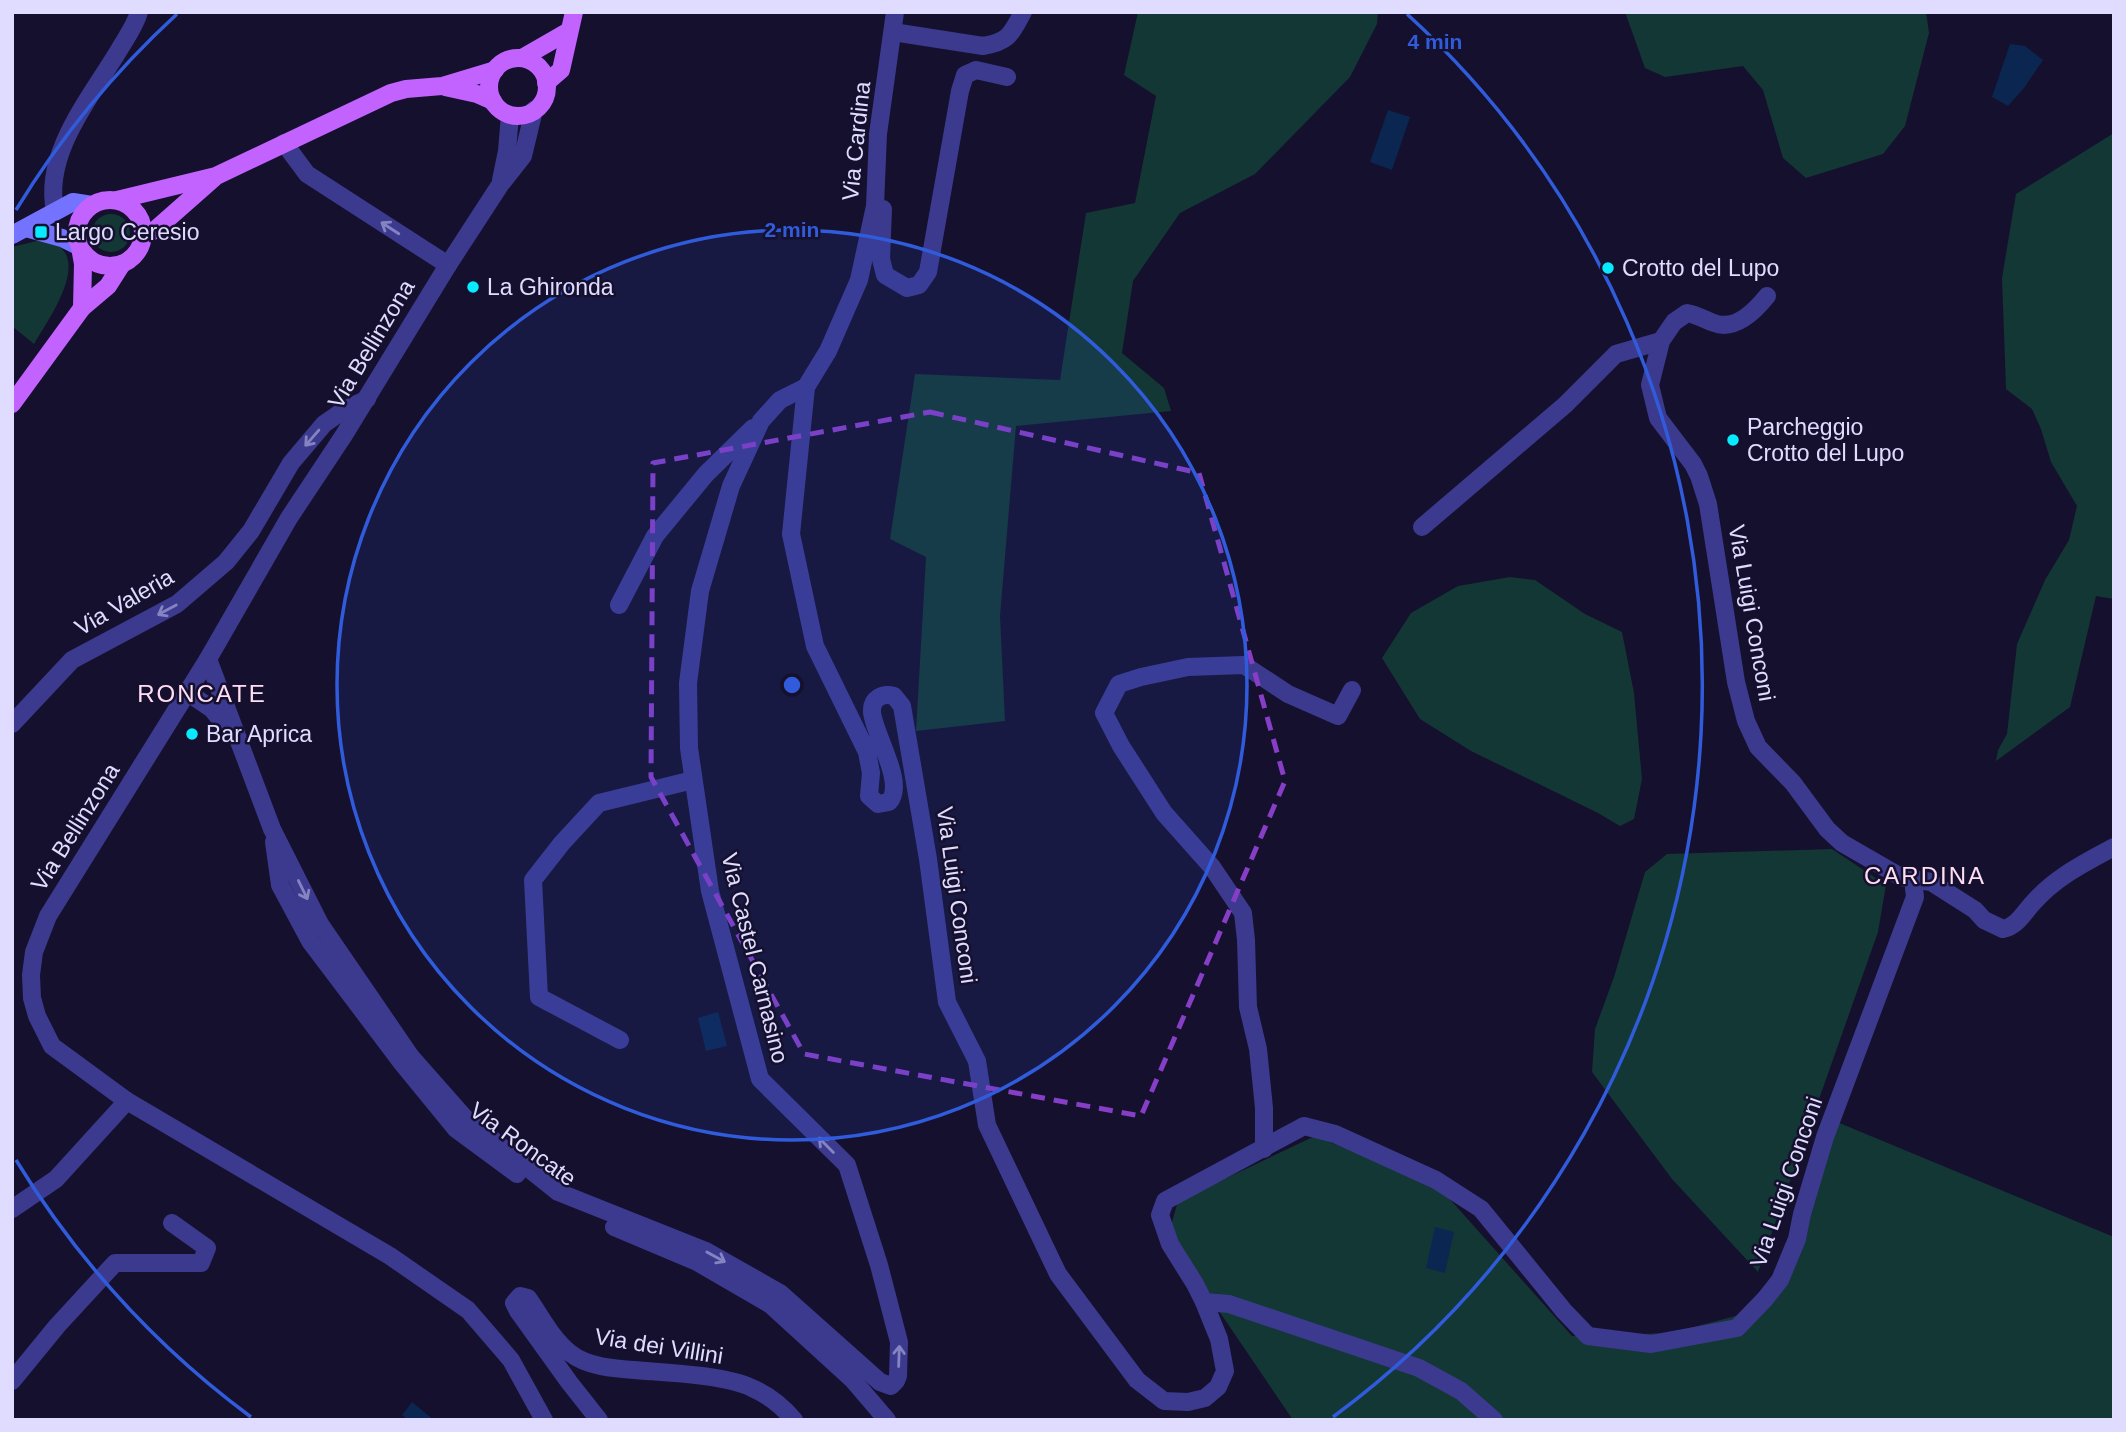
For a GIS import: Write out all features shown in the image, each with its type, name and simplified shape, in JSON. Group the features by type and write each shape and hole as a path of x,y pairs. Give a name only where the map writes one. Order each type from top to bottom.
{"main road":[{"path":"546,83 561,70 574,12"},
{"path":"82,308 83,264 77,232 79,220 92,205 216,176 391,93 442,86 495,70 507,60 523,58 569,32"},
{"path":"495,70 489,83 493,101 500,110 519,116 534,110 543,100 546,83 538,67 523,58"},
{"path":"442,86 477,94 493,101"},
{"path":"143,236 155,230 216,176"},
{"path":"12,404 82,308 108,286 122,264 137,253 143,236 138,214 127,203 117,200"},
{"path":"19,232 73,202 92,205"},
{"path":"19,232 62,238 80,247 88,258 99,264 122,264"}],"street":[{"path":"55,211 51,191 66,139 139,12"},
{"name":"Via Cardina","path":"806,387 828,351 859,280 875,206 878,134 895,12"},
{"path":"893,32 983,46 994,44 1011,35 1023,12"},
{"path":"882,107 881,259 885,275 907,288 919,285 928,272 965,75 976,70 1007,77"},
{"name":"Via Bellinzona","path":"534,110 523,156 500,185 448,265 284,527 208,659 48,916 34,952 32,998 37,1016 52,1046 127,1101 390,1256 468,1310 511,1360 544,1420"},
{"name":"Via Bellinzona","path":"500,185 507,151 510,115"},
{"path":"284,143 307,174 448,265"},
{"path":"1422,527 1565,405 1616,354 1661,341 1674,322 1687,313 1704,317 1716,324 1728,324 1756,310 1767,296"},
{"name":"Via Luigi Conconi","path":"806,387 791,534 815,646 867,752 871,773 869,796 878,804 889,802 895,792 888,758 872,707 876,699 886,694 894,696 902,706 924,831 947,1002 977,1061 987,1125 1058,1274 1137,1380 1164,1401 1188,1402 1205,1398 1218,1387 1225,1371 1219,1339 1204,1302 1170,1244 1160,1215 1165,1201 1304,1126 1335,1134 1436,1180 1480,1209 1588,1336 1651,1344 1737,1328 1780,1280 1797,1239 1825,1137 1915,897 1913,879 1901,877 1842,843 1827,829 1793,783 1758,747 1746,721 1737,682 1708,504 1699,476 1658,418 1650,385 1661,341"},
{"name":"Via Castel Carnasino","path":"208,659 272,829 320,924 411,1057 464,1116 558,1192 706,1251 780,1293 884,1385 891,1386 898,1376 899,1342 879,1265 847,1165 760,1079 709,891 689,748 688,683 700,590 731,486 761,421 780,400 806,387"},
{"name":"Via Valeria","path":"12,724 72,660 177,604 226,562 251,531 299,453 324,424 366,399"},
{"path":"620,605 654,536 706,474 761,421"},
{"path":"1264,1149 1264,1108 1258,1049 1248,1007 1243,913 1212,867 1164,813 1121,746 1104,713 1119,684 1188,667 1244,665 1288,694 1338,716 1352,690"},
{"name":"Via Castel Carnasino","path":"187,692 212,709 243,750"},
{"path":"620,1040 539,997 533,880 562,843 600,803 693,780"},
{"name":"Via Roncate","path":"272,829 280,885 310,941 402,1063 456,1129 555,1202 697,1262 771,1305 852,1379 887,1420"},
{"path":"1913,879 1931,882 2003,929 2012,927 2044,890 2061,877 2114,847"},
{"path":"12,1209 55,1180 127,1101"},
{"path":"12,1381 57,1326 115,1263 201,1263 206,1248 172,1223"},
{"name":"Via dei Villini","path":"599,1420 518,1311 514,1303 516,1298 528,1297 556,1341 588,1363 735,1382 752,1388 782,1406 794,1420"},
{"path":"1204,1302 1229,1304 1419,1368 1461,1391 1494,1420"}],"highlighted area":[{"path":"930,412 1199,473 1285,781 1141,1116 804,1054 651,777 653,463"}],"green space":[{"path":"1138,12 1378,12 1377,24 1350,77 1255,174 1180,213 1133,281 1122,353 1164,388 1171,411 1016,426 1000,616 1005,721 916,731 926,557 890,539 915,374 1060,380 1086,213 1135,203 1156,96 1124,75"},
{"path":"1625,12 1926,12 1929,33 1905,126 1883,154 1806,178 1783,158 1763,90 1743,66 1665,77 1645,68"},
{"path":"2114,133 2114,599 2096,596 2070,707 1996,761 1998,750 2007,734 2017,644 2045,580 2069,540 2077,506 2051,462 2032,409 2006,389 2002,278 2016,194"},
{"name":"Largo Ceresio","path":"111,214 125,219 130,233 125,247 111,252 97,247 92,233 97,219"},
{"path":"41,240 57,245 66,254 69,266 62,294 34,344 12,326 12,247"},
{"path":"1510,577 1535,580 1585,614 1622,632 1634,693 1642,779 1634,819 1620,826 1471,751 1420,719 1382,658 1411,613 1458,586"},
{"path":"1832,849 1886,885 1878,932 1758,1272 1672,1179 1592,1072 1595,1029 1614,977 1645,872 1667,854"},
{"path":"1837,1122 2114,1237 2114,1420 1293,1420 1168,1236 1178,1201 1315,1136 1439,1187 1572,1336 1671,1333 1762,1309"}],"water":[{"path":"2010,44 2025,46 2043,60 2008,106 1992,97"},
{"path":"1388,110 1410,117 1392,170 1370,162"},
{"path":"718,1012 727,1046 706,1051 698,1018"},
{"path":"1435,1227 1454,1232 1445,1273 1426,1268"},
{"path":"412,1402 434,1420 408,1420 402,1415"}],"place":[{"name":"Largo Ceresio","path":"41,232"},
{"name":"Crotto del Lupo","path":"1608,268"},
{"name":"La Ghironda","path":"473,287"},
{"name":"Parcheggio Crotto del Lupo","path":"1733,440"},
{"name":"Bar Aprica","path":"192,734"}],"district":[{"name":"RONCATE","path":"202,694"},
{"name":"CARDINA","path":"1925,876"}]}
